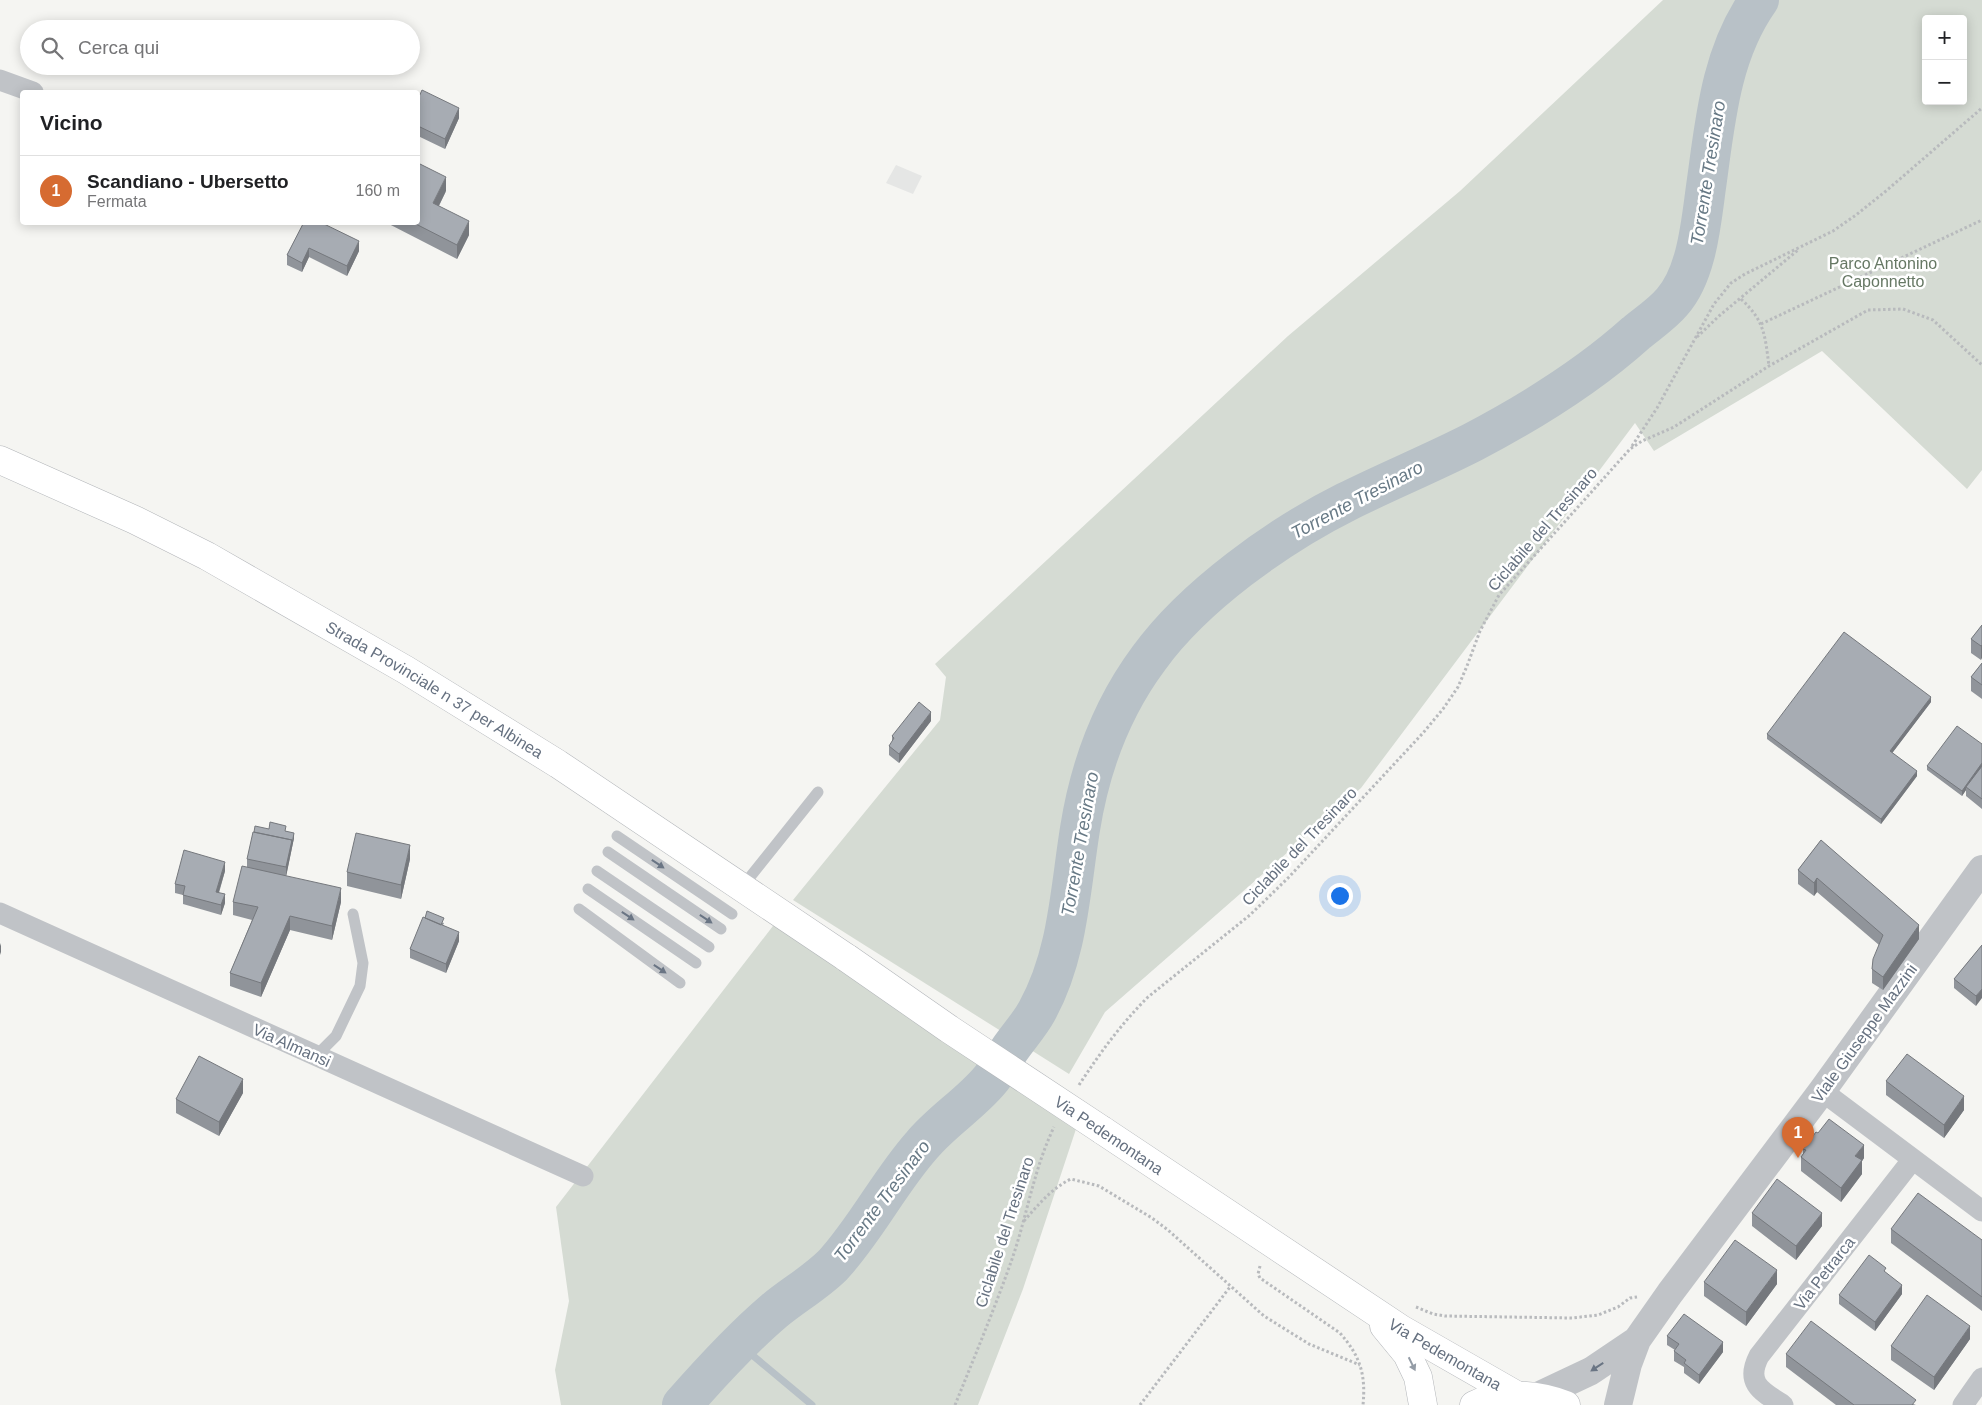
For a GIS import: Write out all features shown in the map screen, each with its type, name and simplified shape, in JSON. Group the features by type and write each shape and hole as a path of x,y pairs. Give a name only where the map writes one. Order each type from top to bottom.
{"main road":[{"name":"Strada Provinciale n 37 per Albinea","path":"0,460 135,520 207,556 397,665 558,764 847,958"},
{"name":"Via Pedemontana","path":"847,958 949,1030 1372,1310 1431,1347 1528,1396"},
{"name":"Via Pedemontana","path":"1372,1310 1407,1354 1418,1377 1423,1405"},
{"name":"Via Pedemontana","path":"1474,1405 1491,1398 1507,1396 1528,1396 1566,1405"}],"street":[{"path":"0,80 28,90"},
{"name":"Viale Giuseppe Mazzini","path":"1618,1405 1628,1364 1637,1340 1822,1090 1982,869"},
{"name":"Via Almansi","path":"0,913 584,1176"},
{"path":"1822,1090 1982,1210"},
{"name":"Via Petrarca","path":"1782,1405 1762,1392 1753,1376 1754,1366 1759,1356 1912,1159"},
{"name":"Viale Giuseppe Mazzini","path":"1528,1396 1591,1371 1637,1340"},
{"path":"1963,1405 1982,1378"}],"lane":[{"path":"742,887 818,792"},
{"path":"617,836 732,914"},
{"path":"608,852 721,929"},
{"path":"597,871 709,946"},
{"path":"588,889 696,963"},
{"path":"579,908 680,984"},
{"path":"316,1056 336,1036 360,986 363,963 353,914"}],"path":[{"path":"1630,449 1657,408 1714,304 1731,283 1745,274 1833,231 1886,191 1982,108"},
{"path":"1761,324 1982,220"},
{"path":"1693,341 1719,316 1741,300 1802,246"},
{"path":"1741,300 1754,311 1761,324 1770,366"},
{"name":"Ciclabile del Tresinaro","path":"1076,1090 1107,1043 1133,1012 1148,997 1264,903 1423,733 1458,687 1480,630 1499,595 1630,449 1642,440 1674,427 1770,366 1868,310 1903,309 1933,320 1982,365"},
{"name":"Ciclabile del Tresinaro","path":"955,1405 1011,1263 1024,1221 1030,1190 1056,1122"},
{"path":"1024,1221 1049,1194 1061,1184 1071,1179 1099,1186 1152,1218 1264,1316 1309,1344 1360,1365"},
{"path":"1260,1266 1258,1274 1260,1278 1340,1333 1350,1345 1360,1365 1364,1388 1363,1405"},
{"path":"1140,1405 1230,1287"},
{"path":"1413,1305 1433,1314 1446,1316 1572,1318 1609,1312 1630,1298 1670,1293"}],"shaded area":[{"path":"896,165 922,176 913,194 886,183"}],"green space":[{"name":"Parco Antonino Caponnetto","path":"1663,0 1982,0 1982,470 1967,489 1822,351 1654,451 1635,423 1361,788 1105,1012 1069,1074 793,900 940,720 946,677 935,664 1288,336 1460,191"},
{"path":"776,922 1076,1129 1023,1289 978,1405 561,1405 555,1370 569,1301 556,1207"}],"building":[{"path":"422,90 459,108 445,139 420,127 420,94"},
{"path":"420,164 446,177 433,203 469,221 457,245 418,225 420,225"},
{"path":"302,225 326,225 359,241 347,266 309,248 302,263 287,255"},
{"path":"1982,625 1982,645 1981,646 1971,639"},
{"path":"1844,632 1931,697 1890,751 1917,771 1881,819 1767,734"},
{"path":"1982,663 1982,685 1971,677"},
{"path":"919,702 931,712 899,754 889,746 894,738 892,736"},
{"path":"1957,726 1982,744 1982,763 1962,791 1927,766"},
{"path":"1982,766 1982,799 1966,787"},
{"path":"270,822 286,826 285,831 294,833 292,844 292,840 254,832 255,826 269,829"},
{"path":"253,832 292,840 286,867 247,859"},
{"path":"356,833 410,845 401,885 347,872"},
{"path":"1821,840 1919,925 1883,977 1872,969 1873,959 1883,935 1817,878 1814,883 1798,870"},
{"path":"184,850 225,862 216,892 225,894 221,905 183,895 185,886 175,884"},
{"path":"242,866 341,888 332,926 290,916 261,983 230,973 258,907 233,902"},
{"path":"427,911 444,918 441,925 425,918"},
{"path":"423,917 459,932 446,964 410,949"},
{"path":"1982,945 1982,989 1976,996 1954,979"},
{"path":"1907,1054 1964,1096 1944,1125 1886,1081"},
{"path":"199,1056 243,1079 219,1122 176,1099"},
{"path":"1829,1119 1864,1145 1855,1156 1862,1160 1841,1188 1801,1157 1806,1150 1803,1149"},
{"path":"1777,1179 1822,1213 1796,1246 1752,1213"},
{"path":"1918,1193 1982,1240 1982,1297 1891,1229"},
{"path":"1735,1240 1777,1270 1746,1312 1704,1282"},
{"path":"1869,1255 1886,1268 1884,1271 1902,1285 1875,1322 1839,1295"},
{"path":"1927,1295 1970,1326 1934,1377 1891,1346"},
{"path":"1684,1314 1723,1342 1699,1375 1684,1363 1686,1360 1674,1351 1679,1344 1667,1336"},
{"path":"1811,1321 1916,1400 1912,1405 1854,1405 1786,1354"}],"waterway":[{"name":"Torrente Tresinaro","path":"682,1405 726,1356 750,1333 781,1305 819,1278 833,1265 857,1236 910,1159 930,1136 974,1097 990,1080 1034,1016 1047,990 1062,945 1084,806 1096,761 1113,718 1124,697 1149,658 1168,635 1213,590 1293,532 1346,502 1473,442 1538,405 1598,364 1672,302 1687,277 1696,248 1716,114 1727,66 1746,21 1759,0"},
{"path":"739,1344 812,1405"}],"place":[{"name":"Scandiano - Ubersetto","path":"1798,1158"}]}
